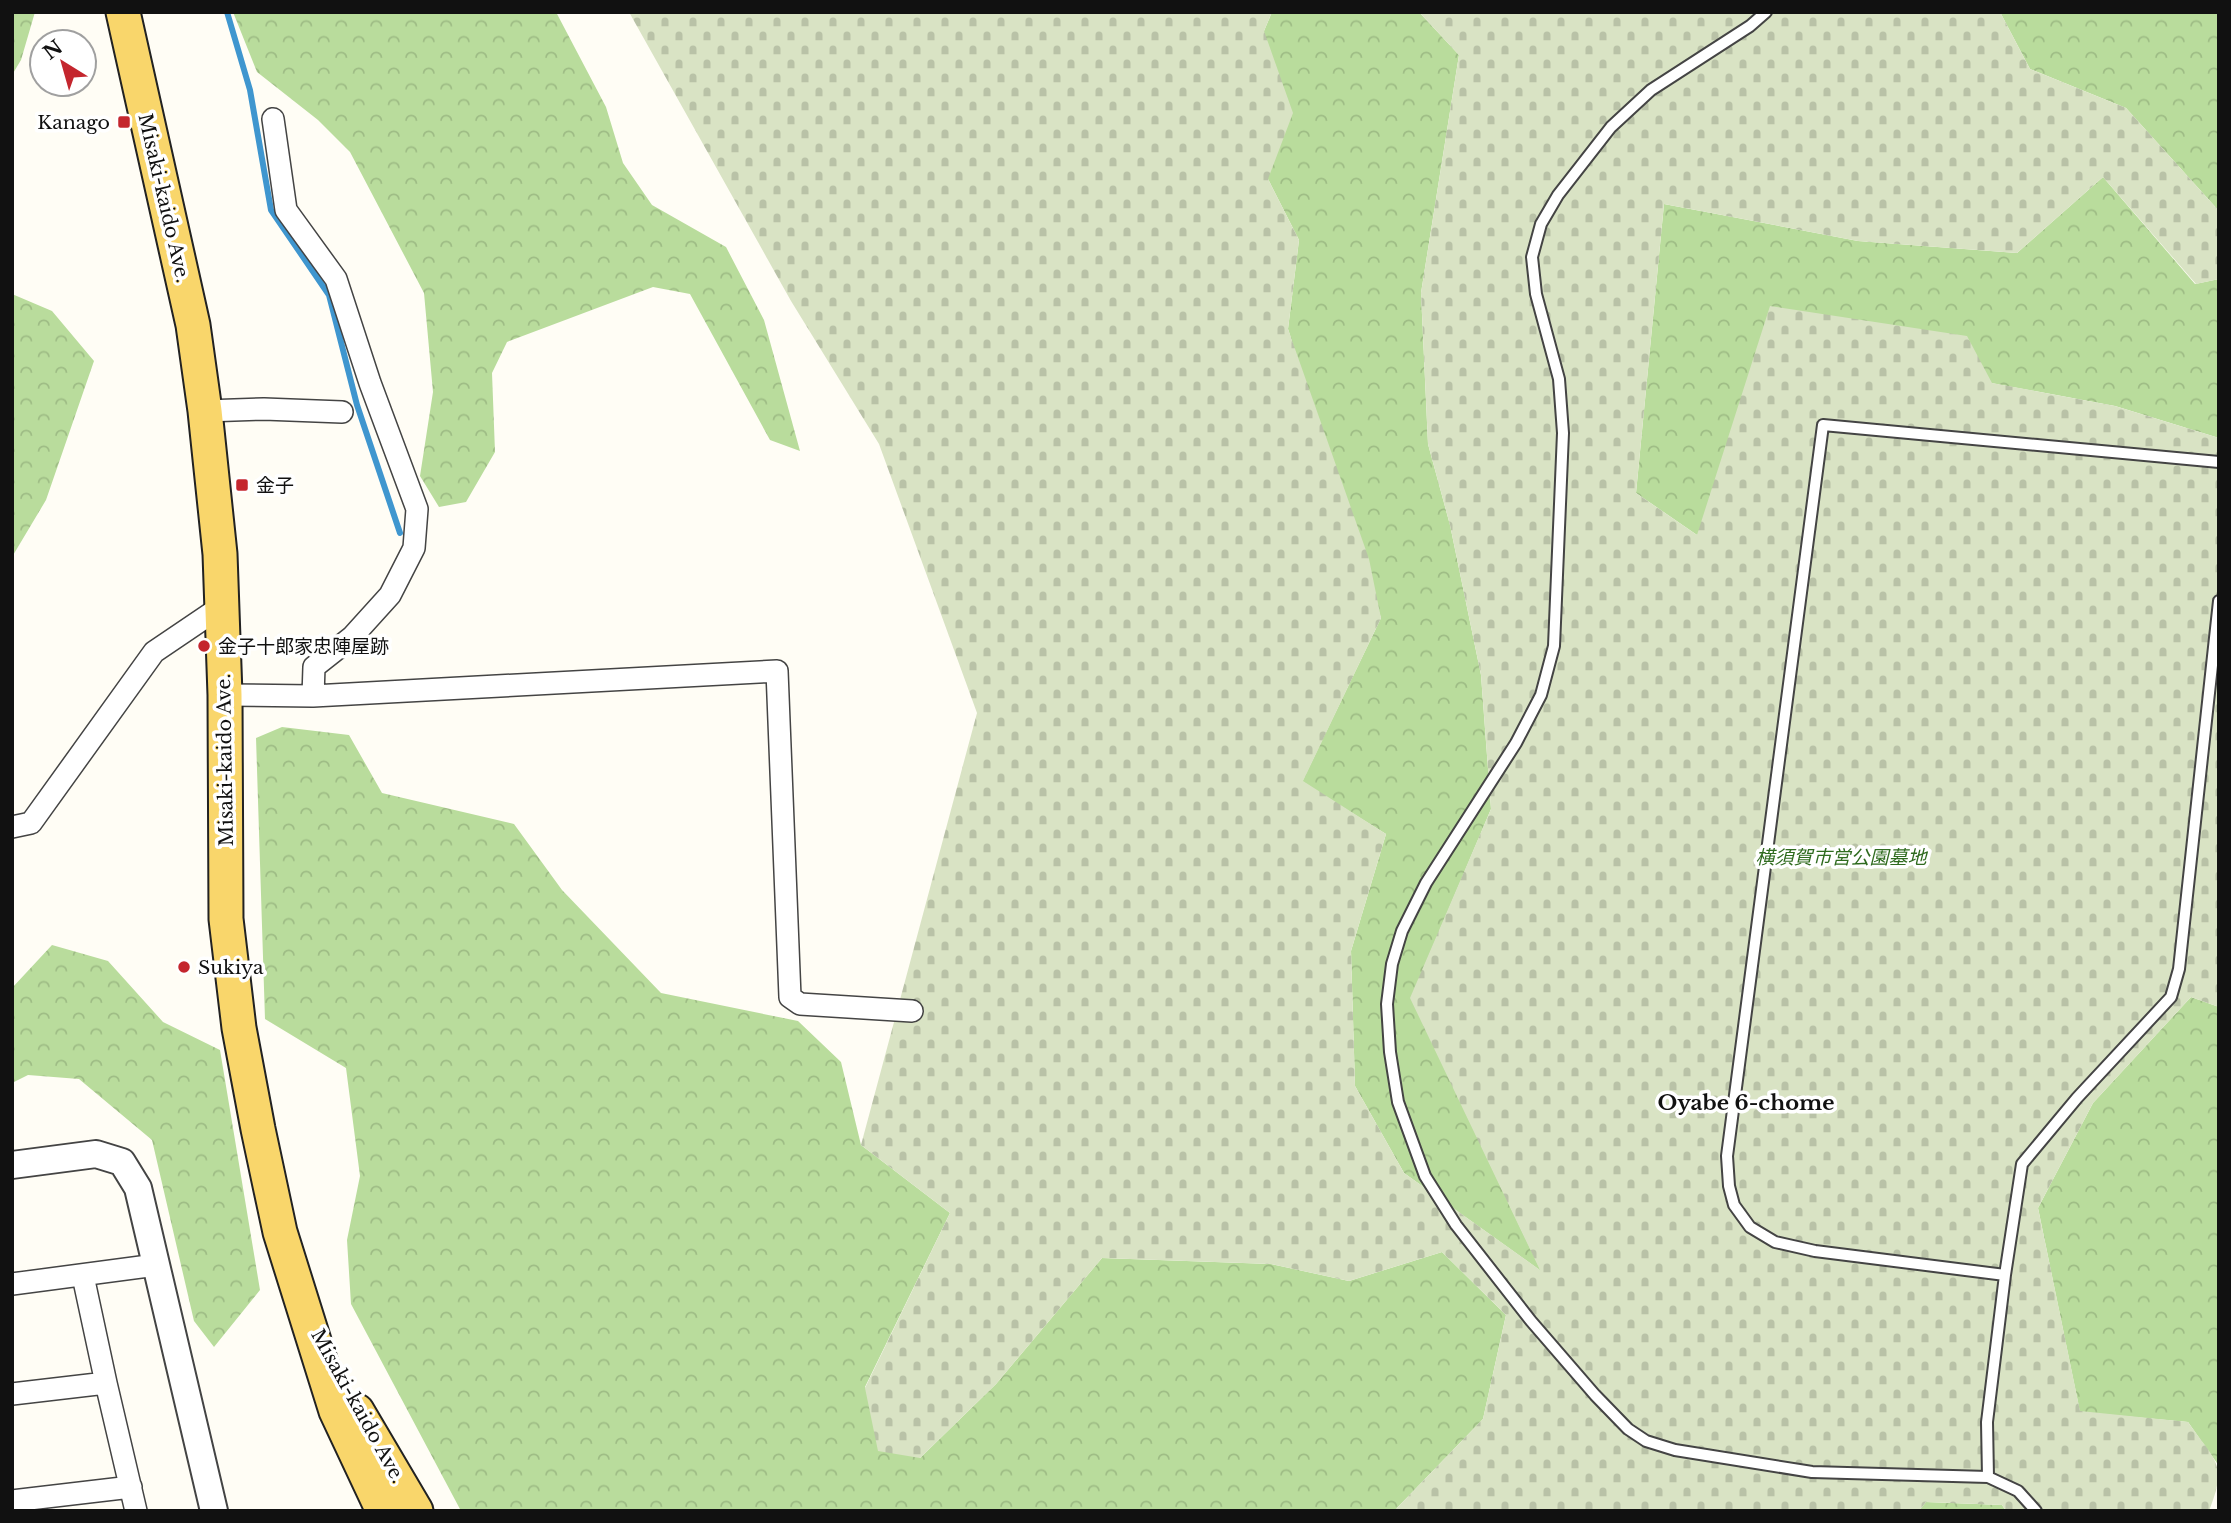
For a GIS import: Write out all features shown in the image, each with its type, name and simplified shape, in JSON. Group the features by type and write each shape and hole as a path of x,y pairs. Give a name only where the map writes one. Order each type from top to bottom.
{"main road":[{"name":"Misaki-kaido Ave.","path":"123,12 193,325 205,411 220,554 225,695 226,919 237,1014 280,1232 336,1411 383,1511"},
{"name":"Misaki-kaido Ave.","path":"302,1300 352,1402 416,1511"}],"street":[{"path":"273,119 286,210 336,279 370,383 417,509 414,548 390,595 352,637 314,667 313,696"},
{"path":"205,411 264,409 342,412"},
{"path":"12,827 31,823 154,652 222,606"},
{"path":"225,695 313,696 778,671 790,997 800,1004 912,1011"},
{"path":"12,1165 96,1154 122,1162 138,1188 214,1511"},
{"path":"12,1284 156,1265"},
{"path":"83,1276 136,1511"},
{"path":"12,1394 106,1384"},
{"path":"12,1501 131,1486"}],"lane":[{"path":"1766,12 1750,26 1651,90 1621,118 1558,195 1541,224 1532,257 1536,295 1559,379 1563,433 1554,646 1541,695 1516,743 1426,883 1402,932 1392,964 1387,1004 1390,1052 1398,1102 1425,1176 1456,1225 1531,1321 1628,1429 1646,1441 1675,1450 1812,1472 1989,1476 2018,1490 2036,1511"},
{"path":"2005,1275 1815,1251 1775,1242 1750,1227 1734,1205 1729,1186 1727,1156 1823,425 2219,462"},
{"path":"1989,1476 1987,1422 2022,1164 2077,1098 2171,997 2179,969 2219,601"}],"green space":[{"path":"12,12 35,12 30,28 28,28 21,60 12,75"},
{"path":"233,12 556,12 606,107 623,163 652,205 726,247 764,320 800,451 770,440 690,294 653,287 507,342 492,373 495,452 466,502 439,507 420,476 433,392 424,293 350,152 318,120 257,72"},
{"name":"横須賀市営公園墓地","path":"629,12 1272,12 1264,31 1293,113 1268,179 1299,240 1288,329 1369,559 1381,618 1303,781 1386,834 1351,951 1355,1086 1404,1173 1540,1270 1410,998 1491,809 1481,675 1450,525 1428,444 1421,293 1459,55 1419,12 2000,12 2030,69 2126,108 2219,211 2219,279 2196,284 2103,177 2017,253 1858,241 1664,204 1636,493 1697,535 1770,306 1967,336 1992,383 2115,406 2219,438 2219,1007 2191,997 2093,1103 2038,1208 2080,1411 2188,1422 2216,1463 2218,1482 2209,1511 2006,1511 2002,1505 1926,1502 1919,1511 1394,1511 1483,1419 1506,1315 1442,1252 1349,1281 1271,1264 1102,1258 996,1384 920,1458 878,1451 865,1388 950,1213 861,1145 977,713 879,444 791,301"},
{"path":"1272,12 1419,12 1459,55 1421,293 1428,444 1450,525 1481,675 1491,809 1411,998 1541,1271 1404,1173 1355,1086 1351,951 1386,834 1302,782 1381,618 1288,329 1299,240 1268,179 1264,31"},
{"path":"2000,12 2219,12 2219,211 2126,108 2030,69"},
{"path":"2103,177 2195,284 2219,279 2219,438 2115,406 1991,383 1697,535 1636,493 1664,204 1858,241 2017,253"},
{"path":"12,294 52,311 94,361 46,500 12,557"},
{"path":"282,727 349,735 382,793 514,824 562,890 661,993 798,1021 841,1062 861,1145 950,1213 865,1387 920,1458 996,1384 1102,1258 1271,1264 1349,1281 1442,1252 1506,1315 1483,1419 1394,1511 461,1511 351,1304 347,1240 360,1176 346,1068 265,1019 256,738"},
{"path":"52,945 108,961 163,1022 220,1050 260,1290 214,1347 194,1321 152,1140 79,1079 28,1075 12,1083 12,988"},
{"path":"2191,997 2219,1007 2219,1466 2188,1422 2080,1412 2038,1208 2093,1103"},
{"path":"1926,1502 2002,1505 2006,1511 1919,1511"}],"waterway":[{"path":"227,12 250,90 271,210 329,295 357,405 400,533"}],"place":[{"name":"Kanago","path":"124,122"},
{"name":"金子","path":"242,485"},
{"name":"金子十郎家忠陣屋跡","path":"204,646"},
{"name":"Sukiya","path":"184,967"}],"district":[{"name":"Oyabe 6-chome","path":"1746,1103"}]}
